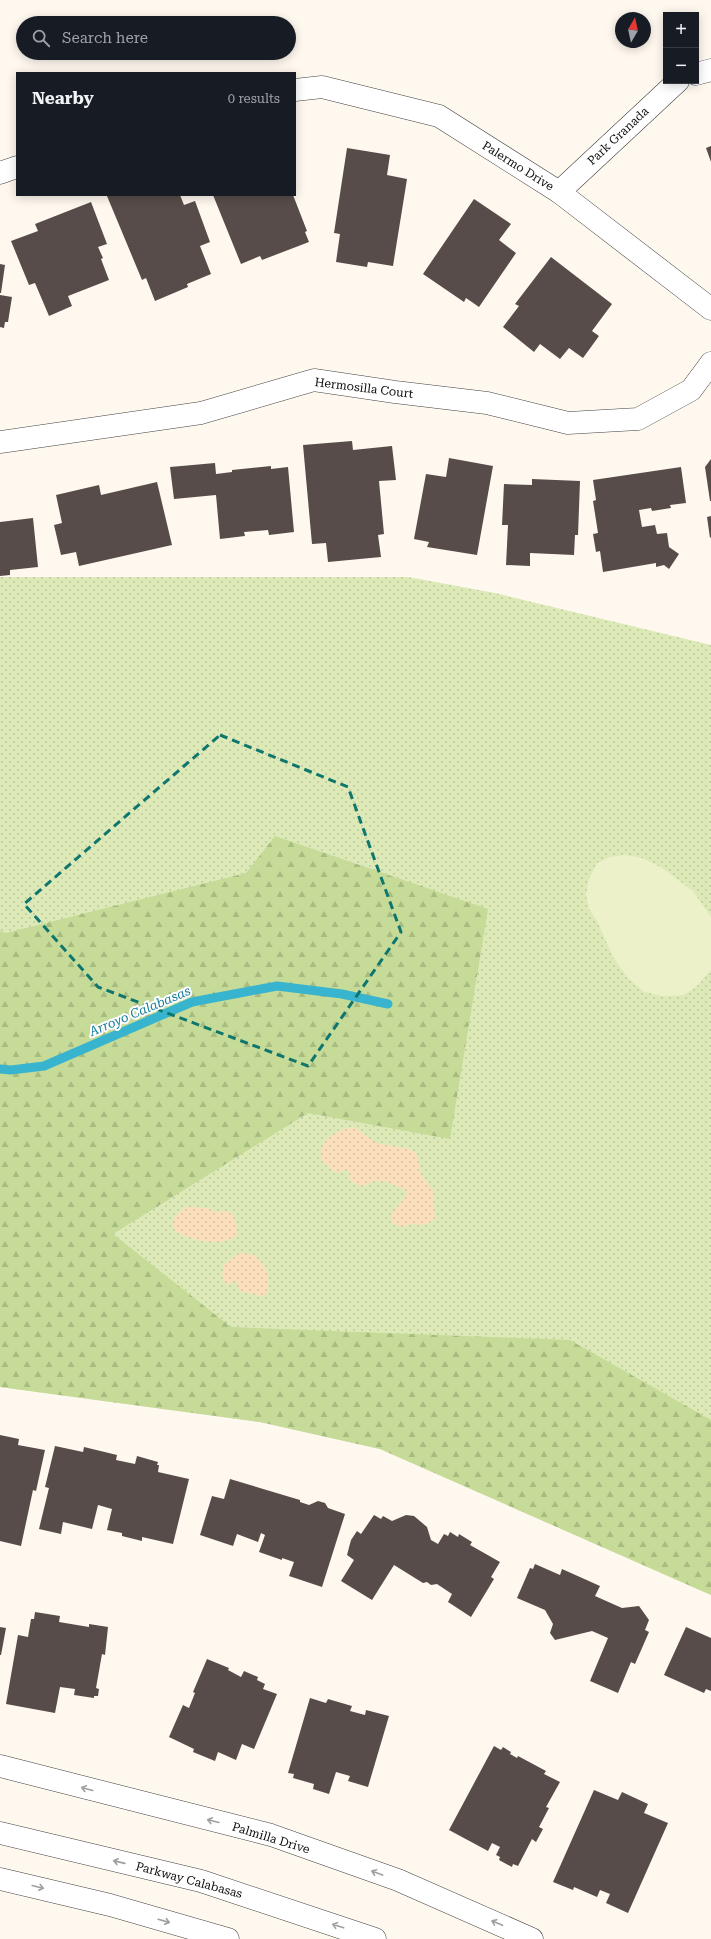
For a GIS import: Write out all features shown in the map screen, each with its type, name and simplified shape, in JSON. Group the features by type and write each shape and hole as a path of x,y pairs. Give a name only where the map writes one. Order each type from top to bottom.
{"street":[{"path":"699,73 711,70"},
{"name":"Park Granada","path":"559,192 675,84"},
{"name":"Palermo Drive","path":"296,90 322,87 439,116 559,192 711,309"},
{"path":"0,173 16,167"},
{"name":"Hermosilla Court","path":"0,442 201,413 314,380 395,392 487,403 568,423 638,419 691,390 711,363"},
{"name":"Palmilla Drive","path":"0,1766 271,1835 398,1880 532,1939"},
{"name":"Parkway Calabasas","path":"0,1833 201,1881 375,1939"},
{"path":"0,1879 110,1905 228,1939"}],"highlighted area":[{"path":"220,735 348,787 401,932 308,1066 98,987 24,904"}],"green space":[{"path":"0,577 408,577 495,593 711,645 711,1595 380,1449 260,1422 0,1387"},
{"path":"275,836 488,909 450,1139 308,1113 113,1234 231,1327 570,1340 711,1420 711,1595 380,1449 260,1422 0,1387 0,931 6,933 246,873"},
{"path":"624,855 642,858 662,868 693,891 711,917 711,970 695,988 683,995 663,996 644,992 627,977 613,957 597,921 589,909 586,895 589,879 597,863 610,857"}],"sand":[{"path":"352,1127 376,1143 410,1149 417,1155 421,1174 433,1191 435,1218 431,1222 424,1225 410,1224 401,1227 394,1224 391,1220 391,1216 405,1198 407,1194 405,1190 381,1181 362,1186 355,1184 350,1180 348,1169 336,1173 322,1160 321,1153 325,1142 340,1130"},
{"path":"188,1207 208,1208 214,1212 227,1211 233,1214 236,1223 237,1235 231,1239 215,1242 196,1240 180,1233 174,1229 173,1219 183,1209"},
{"path":"240,1253 254,1255 265,1267 268,1276 268,1287 267,1293 263,1296 239,1291 237,1282 234,1281 227,1285 224,1280 222,1273 224,1264"}],"building":[{"path":"711,146 711,162 706,148"},
{"path":"347,148 390,155 387,175 407,179 393,266 368,262 367,267 336,262 340,234 334,233"},
{"path":"107,196 180,196 184,205 195,201 210,242 200,246 211,274 187,284 188,287 155,301 146,278 142,280"},
{"path":"213,196 293,196 307,231 305,232 309,242 262,260 260,256 241,264"},
{"path":"474,199 511,224 499,240 516,253 479,307 466,298 464,302 423,274"},
{"path":"91,202 107,244 98,247 103,258 101,259 109,280 68,296 72,306 49,316 35,283 29,285 11,241 38,231 35,224"},
{"path":"551,257 612,304 592,331 599,336 583,358 569,348 560,359 540,344 534,352 503,327 519,306 515,304"},
{"path":"0,264 5,265 1,293 0,293"},
{"path":"0,295 12,297 8,322 5,322 4,328 0,327"},
{"path":"352,441 353,450 392,446 396,480 379,481 384,534 378,535 381,557 328,562 326,543 312,544 303,445"},
{"path":"449,458 493,466 477,555 427,547 429,542 414,539 426,474 446,477"},
{"path":"711,459 711,501 710,501 705,467"},
{"path":"215,463 216,474 232,472 232,470 271,466 271,469 288,467 294,532 269,535 268,530 244,532 245,536 220,539 216,495 174,499 170,467"},
{"path":"681,467 686,503 670,505 671,508 652,511 651,508 639,510 642,527 655,525 657,534 667,533 669,547 679,554 669,569 664,565 656,567 656,563 603,572 600,551 596,552 593,534 598,533 593,501 596,500 593,480"},
{"path":"532,479 580,481 578,535 575,535 574,555 530,553 530,566 506,565 508,525 502,525 504,484 532,485"},
{"path":"157,482 172,545 79,566 76,552 61,555 54,525 62,523 56,495 99,485 101,495"},
{"path":"711,516 711,537 710,538 707,517"},
{"path":"33,518 38,567 10,570 10,575 0,576 0,522"},
{"path":"0,1435 19,1439 18,1445 45,1450 36,1491 33,1490 21,1546 0,1541"},
{"path":"55,1446 83,1452 84,1447 117,1455 116,1460 135,1464 137,1456 158,1462 158,1472 189,1479 173,1544 142,1537 142,1541 122,1536 122,1533 107,1530 112,1509 98,1505 92,1529 63,1522 61,1534 39,1529 49,1488 45,1487"},
{"path":"230,1479 300,1500 300,1502 309,1505 318,1501 325,1503 328,1508 345,1514 322,1587 289,1576 294,1562 282,1558 282,1560 259,1552 265,1535 261,1533 258,1542 237,1534 233,1546 200,1535 212,1496 224,1499"},
{"path":"374,1515 381,1519 383,1516 392,1521 406,1515 414,1516 427,1527 431,1540 438,1544 444,1534 448,1536 450,1532 458,1537 459,1534 472,1542 470,1545 500,1562 491,1577 494,1579 471,1617 448,1602 452,1594 437,1584 431,1585 427,1582 423,1583 394,1565 372,1600 341,1581 354,1560 347,1555 351,1540 357,1531 361,1534"},
{"path":"535,1564 560,1575 562,1569 600,1586 595,1596 622,1608 639,1606 649,1620 645,1630 649,1632 635,1664 631,1662 618,1693 590,1681 608,1638 592,1631 555,1640 550,1633 553,1624 545,1610 517,1598 530,1568 533,1569"},
{"path":"35,1612 60,1616 59,1622 89,1627 89,1624 108,1627 105,1655 102,1654 96,1688 99,1689 98,1696 94,1696 94,1698 74,1695 75,1689 60,1687 55,1713 6,1704 18,1635 28,1637 31,1619 34,1619"},
{"path":"0,1627 6,1628 1,1655 0,1655"},
{"path":"686,1627 711,1638 711,1691 706,1689 704,1693 664,1675"},
{"path":"207,1659 229,1668 228,1670 241,1677 244,1671 258,1677 257,1680 265,1684 263,1689 277,1694 254,1749 242,1744 236,1760 218,1752 215,1761 193,1752 194,1749 169,1737 183,1705 189,1708 195,1693 193,1692"},
{"path":"310,1698 326,1703 328,1699 352,1706 350,1711 365,1715 366,1710 389,1716 368,1787 348,1781 350,1776 336,1772 329,1794 313,1789 314,1784 293,1778 294,1774 288,1773"},
{"path":"494,1746 501,1750 503,1747 511,1752 510,1754 517,1758 518,1756 546,1771 544,1774 560,1782 546,1807 549,1808 539,1827 543,1829 536,1842 532,1839 518,1866 513,1864 512,1867 499,1860 500,1857 496,1855 500,1847 492,1843 488,1851 449,1830"},
{"path":"594,1790 618,1800 622,1792 648,1804 644,1813 668,1823 628,1913 606,1903 610,1894 600,1890 597,1897 574,1887 573,1890 553,1882"}],"waterway":[{"name":"Arroyo Calabasas","path":"0,1069 11,1070 44,1066 192,1002 277,986 342,994 388,1004"}]}
